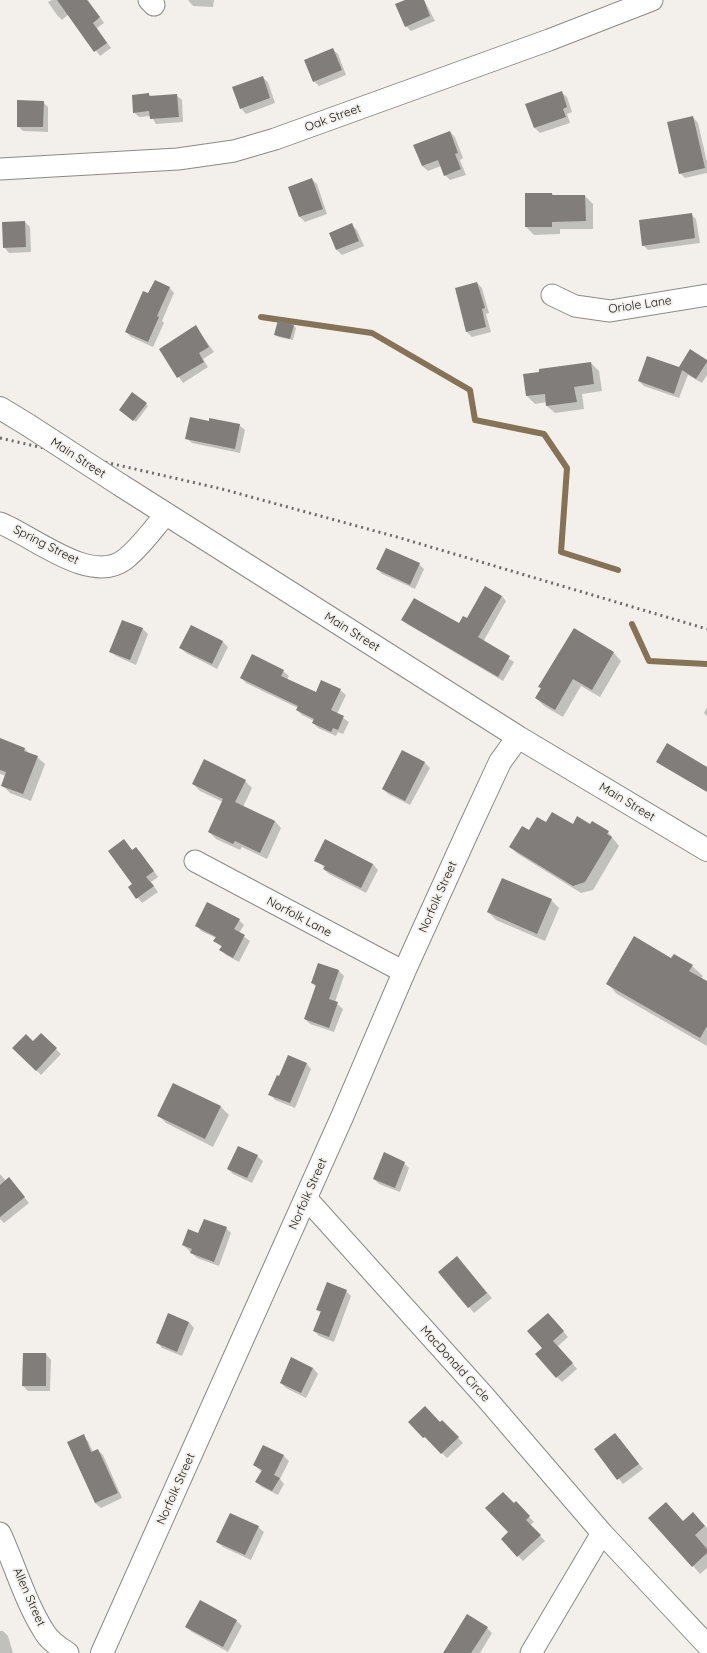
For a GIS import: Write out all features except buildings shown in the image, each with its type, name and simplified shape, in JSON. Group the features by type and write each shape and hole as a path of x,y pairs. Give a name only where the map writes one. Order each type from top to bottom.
{"main road":[{"name":"Main Street","path":"0,408 518,737 707,850"},
{"name":"Norfolk Street","path":"102,1653 306,1198 404,972 489,784 500,762 518,737"}],"street":[{"name":"Oak Street","path":"0,169 178,159 234,151 283,136 549,40 652,0"},
{"name":"Oriole Lane","path":"552,295 575,306 610,311 707,294"},
{"name":"Spring Street","path":"0,523 22,532 71,561 91,566 107,567 123,561 134,552 166,514"},
{"name":"Norfolk Lane","path":"195,861 404,972"},
{"name":"MacDonald Circle","path":"306,1198 486,1398 602,1533 707,1645"},
{"name":"Allen Street","path":"0,1533 7,1568 46,1634 61,1649 68,1653"},
{"path":"531,1653 602,1533"}],"waterway":[{"path":"261,317 372,333 470,390 475,420 544,434 567,468 561,552 618,570"},
{"path":"632,624 649,661 707,664"}],"railway":[{"path":"0,438 222,489 397,537 707,629"}]}
